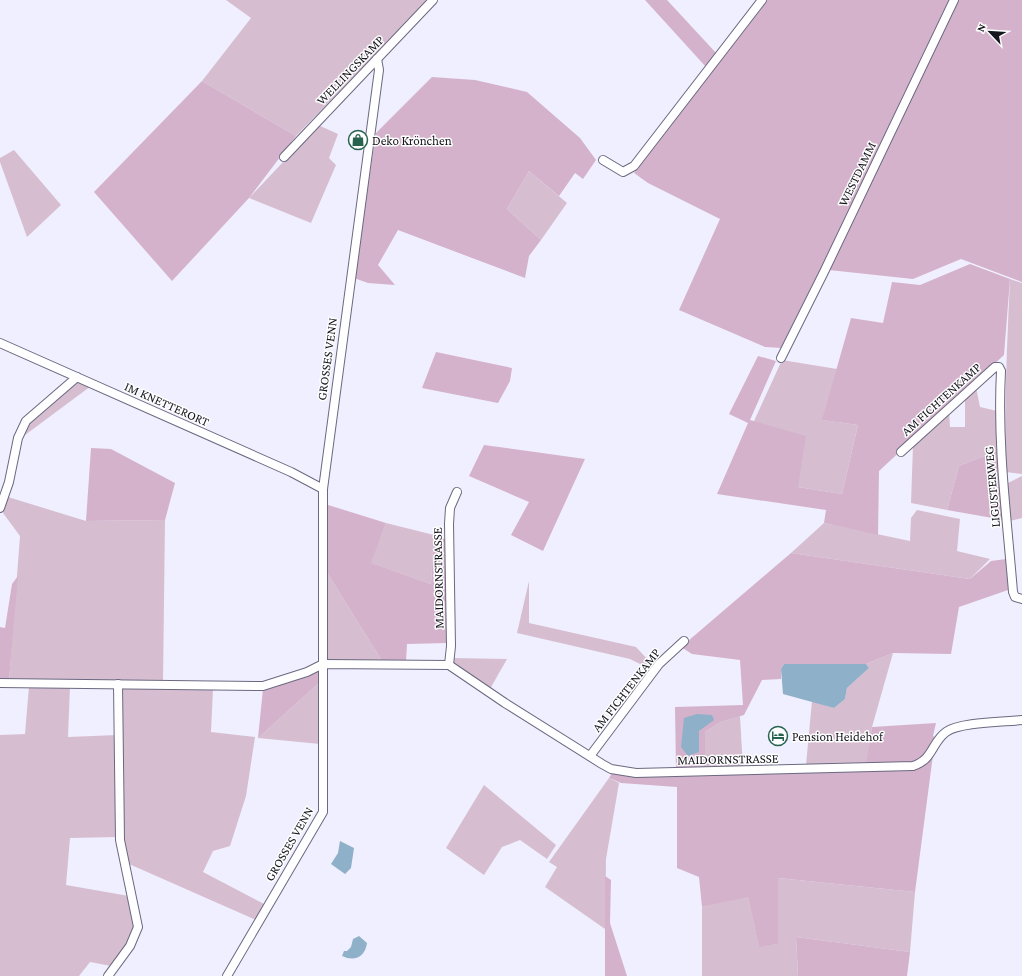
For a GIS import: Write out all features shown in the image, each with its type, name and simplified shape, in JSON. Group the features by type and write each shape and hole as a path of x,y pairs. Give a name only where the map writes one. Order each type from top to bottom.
{"street":[{"name":"WELLINGSKAMP","path":"284,157 433,0"},
{"path":"602,160 623,172 634,166 762,0"},
{"name":"WESTDAMM","path":"781,358 824,272 954,0"},
{"name":"GROSSES VENN","path":"227,976 323,812 323,489 379,70 377,59"},
{"name":"IM KNETTERORT","path":"0,343 323,489"},
{"name":"AM FICHTENKAMP","path":"901,452 995,367 999,367"},
{"name":"LIGUSTERWEG","path":"999,367 1001,371 999,401 1001,450 1013,592 1016,597 1022,598"},
{"path":"0,508 9,482 18,438 26,421 77,377"},
{"name":"MAIDORNSTRASSE","path":"457,492 450,508 449,524 451,646 449,665 505,703 611,769 636,773 913,766 926,759 941,736 948,730 958,726 1022,720"},
{"name":"AM FICHTENKAMP","path":"590,756 659,664 684,641"},
{"path":"0,683 264,686 307,672 323,664 449,665"},
{"path":"108,976 130,946 138,928 120,840 118,684"}],"shaded area":[{"path":"226,0 428,0 296,136 202,81 251,18"},
{"path":"645,0 667,0 717,54 706,67"},
{"path":"766,0 949,0 822,269 782,348 765,347 679,310 720,219 648,183 634,173"},
{"path":"959,0 1022,0 1022,282 961,259 913,279 829,270"},
{"path":"432,77 475,80 527,92 580,138 596,160 583,179 575,173 559,196 529,171 507,209 541,240 529,256 525,278 398,230 378,265 395,285 368,283 354,278 376,133"},
{"path":"202,81 296,136 249,198 172,281 94,192"},
{"path":"318,125 338,134 329,158 336,165 311,223 249,198"},
{"path":"14,150 61,205 27,237 0,162 0,158"},
{"path":"529,171 567,203 541,240 507,209"},
{"path":"970,264 1010,279 1004,355 879,471 878,535 824,523 826,510 717,494 748,423 729,414 758,356 776,361 750,420 806,436 798,487 842,494 858,425 822,420 851,318 883,323 892,282 920,285"},
{"path":"1010,279 1022,283 1022,474 1006,472 1005,448"},
{"path":"436,352 512,368 510,381 498,403 422,388"},
{"path":"782,360 837,369 823,420 858,425 842,494 798,487 754,421"},
{"path":"78,381 91,386 21,438 29,422"},
{"path":"976,387 980,407 997,411 999,450 959,466 947,510 911,503 913,445 949,411 950,427 965,427 965,396"},
{"path":"484,445 585,459 543,551 511,535 529,502 469,476"},
{"path":"91,448 111,449 175,483 165,520 86,521"},
{"path":"999,450 1004,520 947,510 959,466"},
{"path":"1022,476 1022,518 1010,521 1006,484"},
{"path":"8,497 86,521 165,520 163,682 9,681 20,536 3,513"},
{"path":"325,504 386,523 371,563 431,584 434,535 447,540 447,643 407,644 406,661 382,661 326,571"},
{"path":"917,510 960,519 957,551 990,559 970,579 791,553 824,523 910,541 911,518"},
{"path":"386,523 434,535 431,584 370,563"},
{"path":"791,553 970,579 991,561 1006,559 1008,590 959,607 951,654 893,653 866,664 784,664 781,669 781,679 762,680 744,715 721,722 705,732 705,769 676,769 675,707 743,705 740,660 692,654 681,647"},
{"path":"326,571 382,661 326,662"},
{"path":"18,576 9,681 0,681 0,627 5,628 12,584"},
{"path":"529,581 529,623 636,647 650,662 646,667 630,659 517,633"},
{"path":"893,653 872,727 867,765 806,765 812,701 834,708 845,699 847,688 869,668 866,664"},
{"path":"452,658 507,659 490,689 452,663"},
{"path":"318,669 319,683 258,738 263,689"},
{"path":"319,683 320,744 258,738"},
{"path":"29,686 70,687 68,737 117,735 117,837 70,838 66,885 129,896 135,927 126,945 111,966 90,962 79,976 0,976 0,735 25,734"},
{"path":"122,689 213,689 211,732 255,737 246,796 230,846 213,851 203,872 266,905 256,920 129,864 123,841"},
{"path":"740,716 743,768 705,769 705,732 721,722"},
{"path":"936,723 933,736 941,740 933,755 915,892 778,878 778,944 759,947 748,897 702,907 699,877 677,868 677,787 621,783 609,778 612,773 623,775 865,771 872,727"},
{"path":"609,778 619,783 606,859 605,929 545,887 557,867 549,862"},
{"path":"484,785 556,845 547,859 520,840 502,847 484,875 446,848"},
{"path":"605,876 611,880 610,923 627,976 605,976"},
{"path":"778,878 915,892 910,952 796,937 798,976 702,976 702,907 748,896 759,946 778,944"},
{"path":"796,937 910,952 907,976 798,976"}],"water":[{"path":"784,664 866,664 869,668 847,688 845,699 834,708 783,694 781,669"},
{"path":"697,714 712,715 714,720 699,731 699,752 688,756 681,747 684,718"},
{"path":"340,841 354,848 351,868 345,874 331,864 338,853"},
{"path":"359,936 367,943 362,955 355,958 347,958 342,956 344,951 347,951 351,947 353,939"}],"place":[{"name":"Deko Krönchen","path":"358,140"},
{"name":"Pension Heidehof","path":"778,736"}]}
